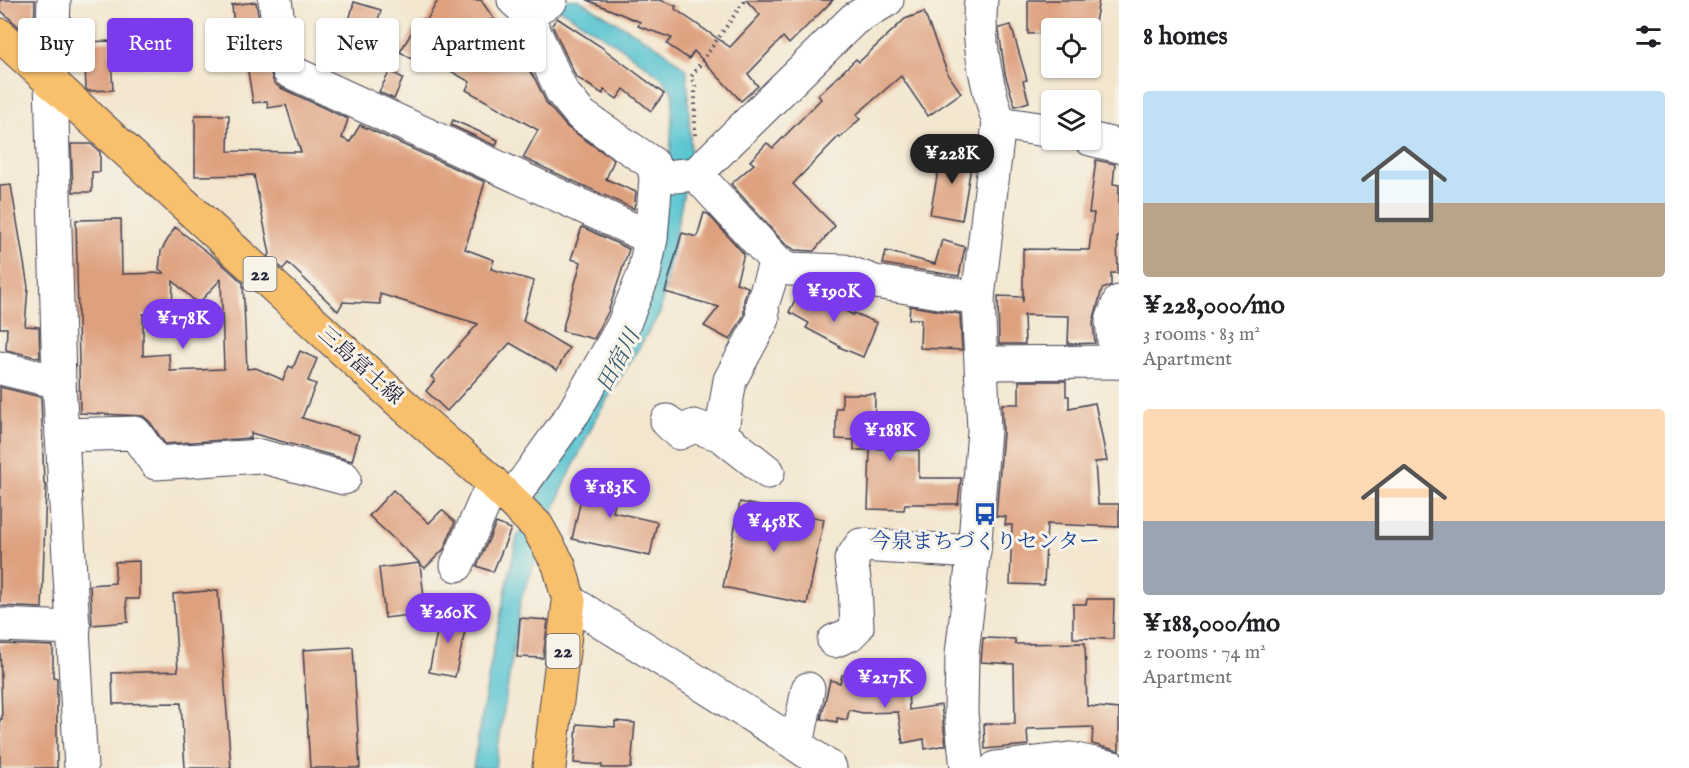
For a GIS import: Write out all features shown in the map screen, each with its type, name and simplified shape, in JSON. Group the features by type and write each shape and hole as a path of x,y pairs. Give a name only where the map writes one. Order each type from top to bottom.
{"main road":[{"name":"三島富士線","path":"0,34 400,402 509,498 546,539 559,565 569,601 549,768"}],"street":[{"path":"54,0 51,80 59,382 81,768"},
{"path":"275,0 281,43 289,71 651,238"},
{"path":"656,178 694,174 854,19 887,0"},
{"path":"967,768 961,714 962,654 974,552 984,431 978,298 999,123 990,98 979,26 981,0"},
{"path":"457,565 574,412 623,326 644,274 651,238 656,178 653,164 581,115 562,92 532,6"},
{"path":"999,123 1041,129"},
{"path":"1101,142 1119,146"},
{"path":"694,174 776,261 789,269 844,272 875,282 978,298"},
{"path":"722,435 730,380 763,319 762,305 776,261"},
{"path":"982,363 1117,362 1112,321 1119,302"},
{"path":"0,368 59,382"},
{"path":"667,421 679,433 694,426 722,435 768,472"},
{"path":"62,435 135,433 156,463 260,456 344,478"},
{"path":"834,641 849,635 857,627 851,560 861,545 974,552"},
{"path":"569,601 830,768"},
{"path":"0,625 74,628"},
{"path":"797,745 808,689"},
{"path":"996,768 1071,759 1113,768"}],"path":[{"path":"694,174 695,86 691,77 745,0"}],"water":[{"name":"田宿川","path":"545,0 579,0 660,48 687,70 691,156 660,313 597,416 561,492 521,599 495,768 473,768 492,656 517,537 582,413 669,180 673,93 661,77 619,46"}],"building":[{"path":"0,0 35,0 35,18 18,18 18,26 0,10"},
{"path":"438,0 481,0 493,18 428,18"},
{"path":"587,0 660,0 676,6 675,9 730,47 760,15 746,0 833,0 789,44 783,37 748,74 758,86 741,101 694,51 689,59 667,44 672,38 638,26 640,22"},
{"path":"1028,0 1099,0 1096,18 1041,18 1041,33 1028,34"},
{"path":"256,2 258,18 233,18 232,5"},
{"path":"354,2 381,10 379,18 350,18"},
{"path":"924,12 948,74 961,93 928,116 901,76 856,115 860,119 840,138 839,136 793,184 835,226 814,251 795,250 785,244 731,184 754,164 750,161 767,143 773,148 821,99 818,95 856,59 859,62 905,19"},
{"path":"557,18 600,46 664,94 651,111 624,89 617,99 604,90 603,94 576,77 552,25"},
{"path":"1011,25 1027,80 1023,81 1029,102 1015,106 1005,74 999,30 999,28"},
{"path":"411,33 411,59 400,52"},
{"path":"107,41 107,72 112,72 113,90 88,91 86,89 85,72 95,72 95,42"},
{"path":"248,72 271,72 274,83 281,88 348,119 342,138 350,142 360,125 485,182 465,249 494,260 491,269 534,281 523,321 569,348 557,370 510,343 447,411 426,391 435,380 431,377 478,324 380,294 380,304 343,302 338,311 288,263 283,269 268,256 270,254 254,175 195,176 195,115 229,115 228,151 301,152 286,105 268,108 267,101 253,103"},
{"path":"389,72 403,78 394,99 379,92"},
{"path":"453,72 530,72 547,104 567,127 614,160 606,179 636,192 634,209 523,158 538,130 466,90 470,82"},
{"path":"453,120 498,140 496,146 451,125"},
{"path":"71,144 91,144 100,152 100,172 92,172 92,192 73,192"},
{"path":"942,150 973,155 962,220 930,214"},
{"path":"1096,160 1115,164 1113,184 1119,185 1119,236 1117,236 1118,273 1111,273 1111,286 1102,289 1093,322 1095,343 1068,344 1069,316 1024,315 1025,344 999,344 998,296 1022,297 1023,302 1023,249 1089,250 1094,213 1089,213"},
{"path":"11,185 28,287 25,326 39,327 40,358 6,350 7,328 0,328 0,186"},
{"path":"704,213 708,214 744,254 736,283 748,287 744,300 744,315 730,340 704,326 719,307 665,292 682,233 697,237"},
{"path":"121,219 122,274 164,273 159,269 161,251 175,227 220,262 243,283 247,369 256,368 283,380 289,366 293,368 300,351 317,359 308,381 316,384 302,418 359,435 352,461 251,433 251,438 165,444 143,416 80,413 76,220","holes":["221,279 224,369 170,371 169,354 143,356 143,314 172,315 173,281 198,304"]},
{"path":"582,227 629,249 608,312 594,339 562,331 581,262 571,259"},
{"path":"942,240 965,247 959,276 883,264 886,251 935,264"},
{"path":"801,288 853,315 854,313 877,323 863,357 839,347 806,328 809,323 789,312"},
{"path":"910,306 960,314 962,350 920,348 921,319 909,319"},
{"path":"1019,381 1066,381 1069,408 1095,403 1107,461 1095,462 1098,504 1119,504 1119,527 1047,524 1044,585 1010,584 1012,525 1005,525 1006,517 996,516 1003,433 1002,404 1019,404"},
{"path":"0,387 41,397 44,484 46,484 42,608 0,606"},
{"path":"842,394 875,394 874,449 919,450 919,478 961,478 958,504 905,504 904,510 868,509 870,450 854,450 854,440 836,439 836,408 842,408"},
{"path":"587,472 620,479 613,512 657,522 650,556 572,539"},
{"path":"393,490 429,523 442,510 455,522 444,549 425,568 420,564 426,613 385,618 379,568 420,563 369,516"},
{"path":"740,502 824,519 807,604 723,587"},
{"path":"496,523 511,529 493,572 477,566"},
{"path":"139,561 139,599 126,599 128,622 92,625 90,585 115,583 115,562"},
{"path":"218,590 231,768 185,768 181,703 113,704 112,673 178,671 173,594"},
{"path":"1087,599 1114,599 1113,639 1073,638 1073,604 1086,604"},
{"path":"441,612 468,617 455,677 429,672"},
{"path":"520,618 548,620 543,658 517,657"},
{"path":"983,638 1015,639 1015,644 1085,643 1087,706 1119,709 1119,751 1092,744 1093,727 1027,729 1028,745 985,749 984,724 1015,724 1014,664 981,662"},
{"path":"0,644 53,646 53,677 57,678 57,768 0,768 0,719 2,719"},
{"path":"353,647 360,768 310,768 303,650"},
{"path":"842,675 861,679 859,688 908,685 909,710 941,705 946,745 925,749 924,739 903,743 898,712 863,713 849,710 847,720 837,718 837,722 821,719 830,680 840,683"},
{"path":"615,721 635,723 631,768 602,768 602,765 574,763 577,724 615,727"}],"place":[{"name":"今泉まちづくりセンター","path":"985,514"}]}
